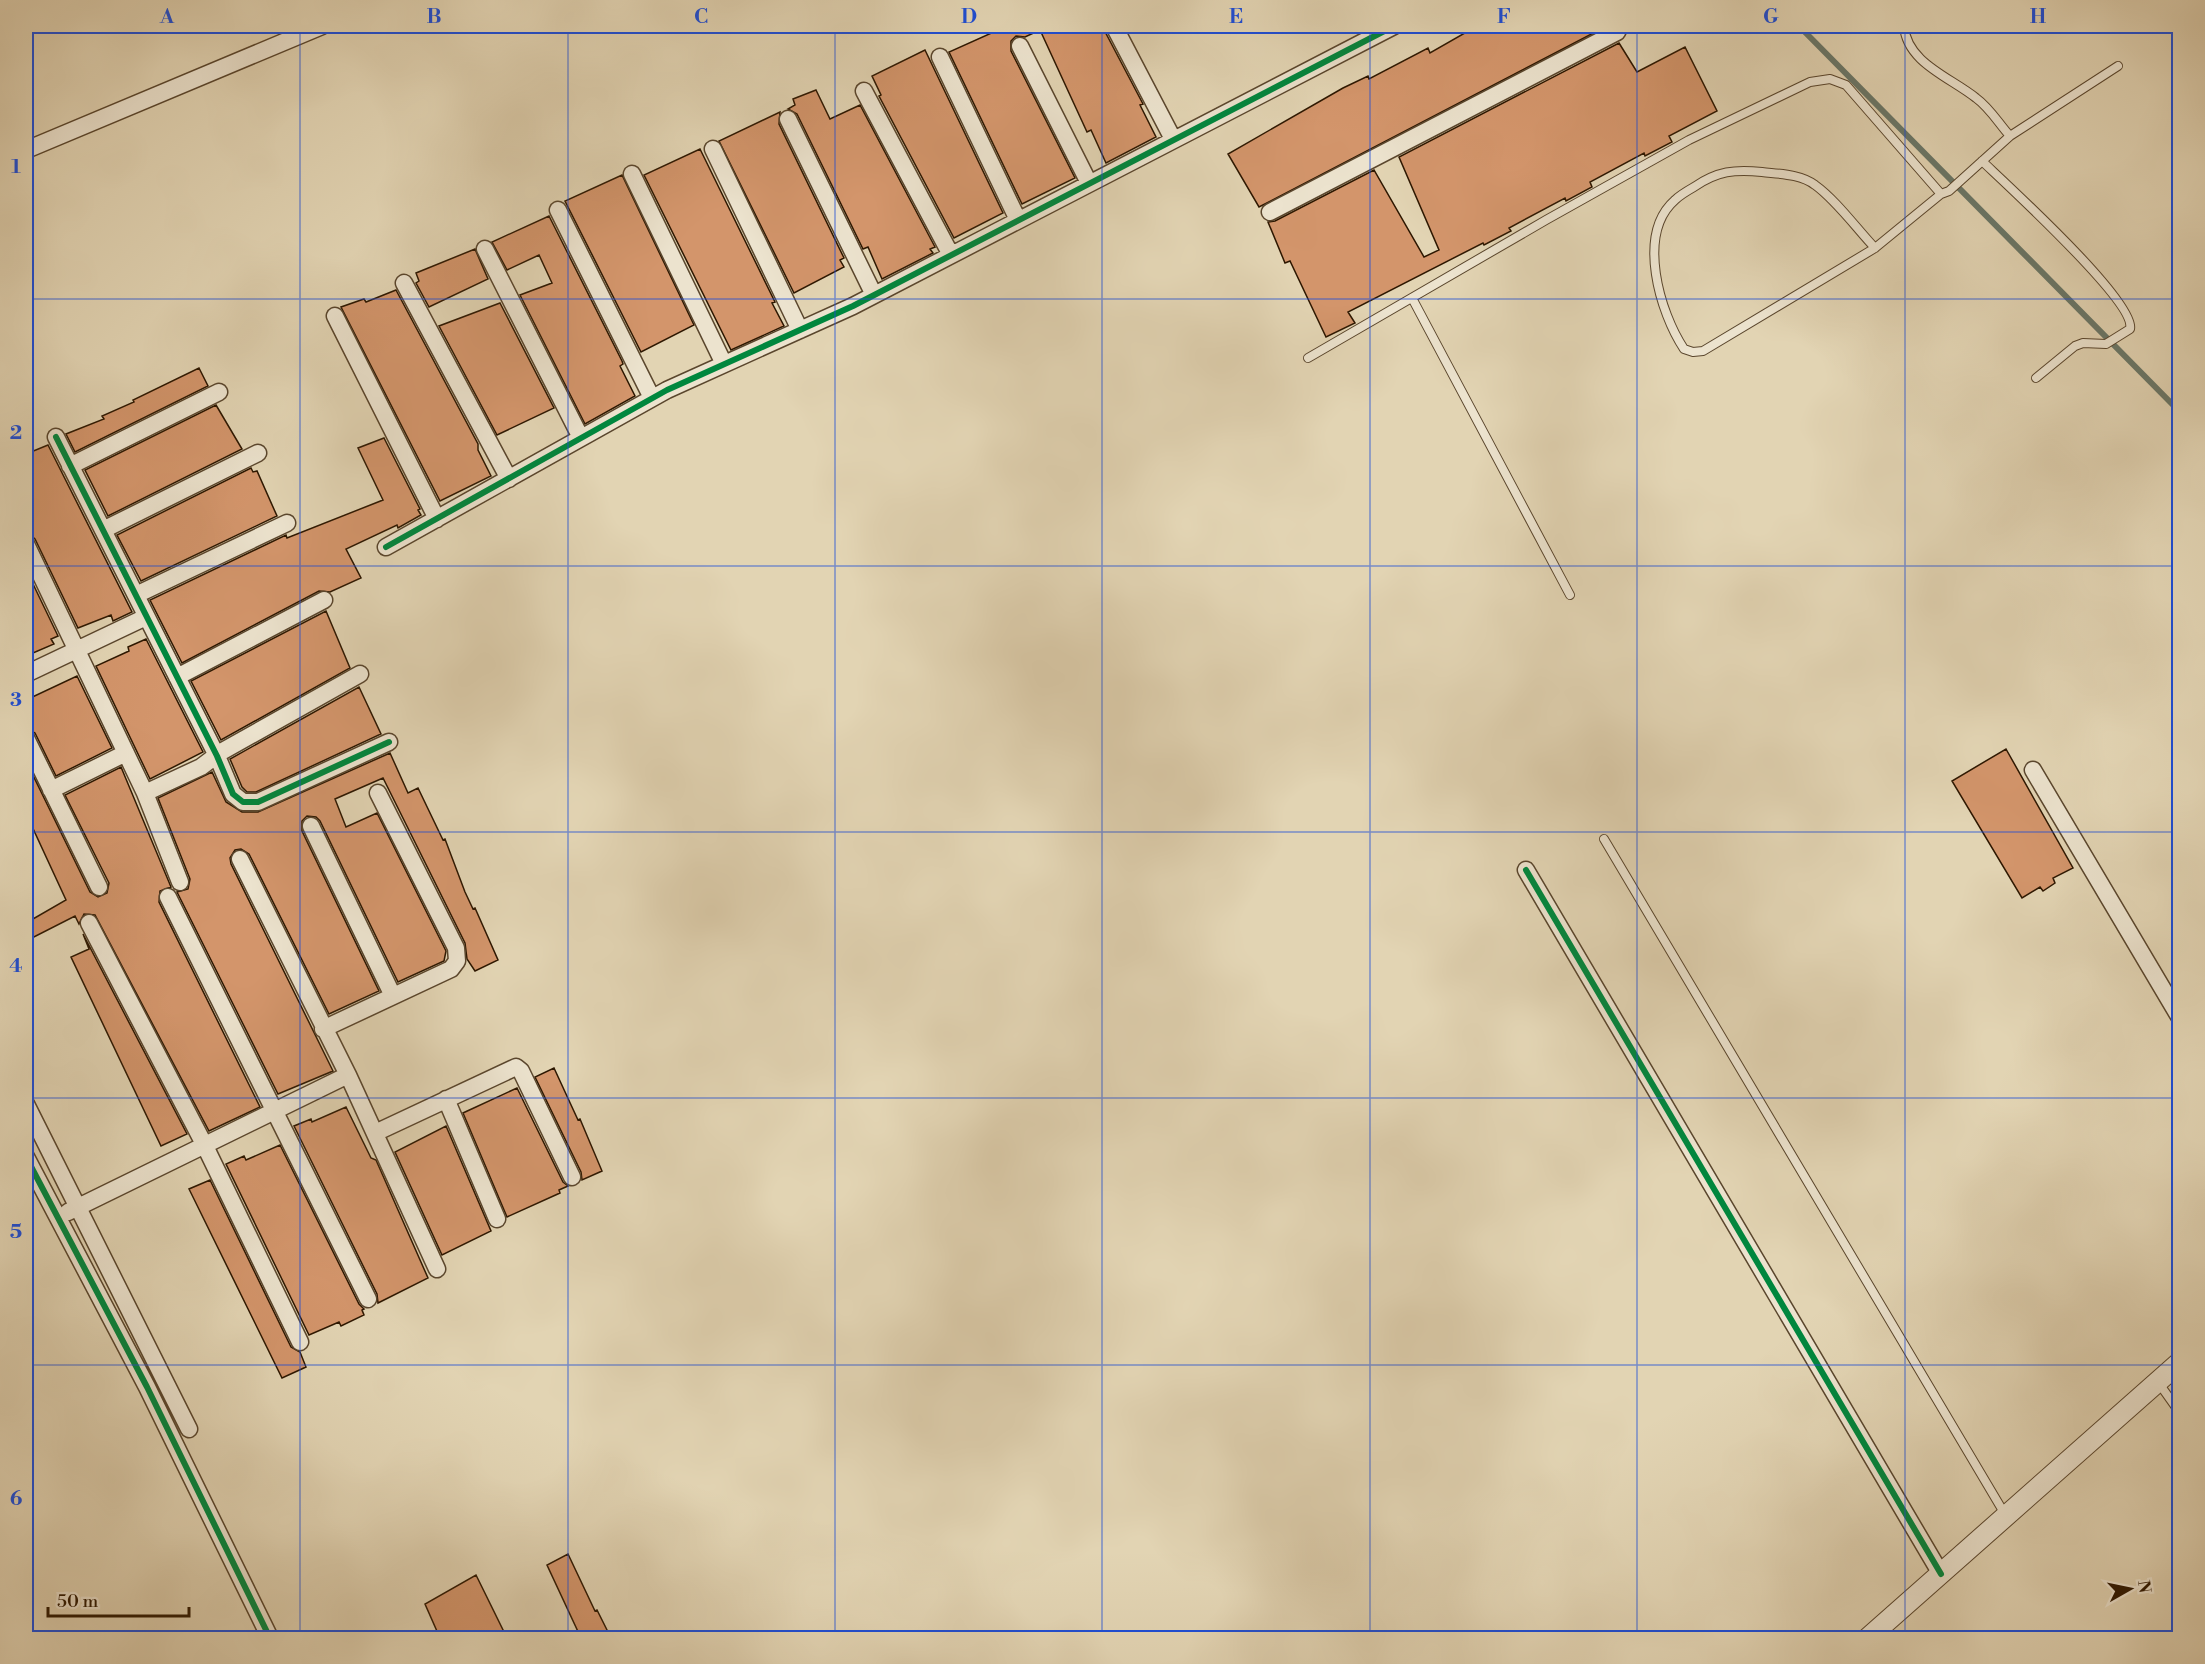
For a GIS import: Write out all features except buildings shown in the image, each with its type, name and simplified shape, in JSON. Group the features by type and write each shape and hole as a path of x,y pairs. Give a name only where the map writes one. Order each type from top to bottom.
{"street":[{"path":"26,150 322,26"},
{"path":"1114,26 1173,139"},
{"path":"386,547 652,399 874,295 1394,26"},
{"path":"1270,212 1617,32 1620,26"},
{"path":"1020,46 1089,183"},
{"path":"940,57 1018,220"},
{"path":"864,91 951,255"},
{"path":"788,119 874,295"},
{"path":"713,149 800,330"},
{"path":"632,174 724,364"},
{"path":"558,210 652,399"},
{"path":"486,249 581,438"},
{"path":"404,283 509,479"},
{"path":"335,316 437,519"},
{"path":"70,466 219,392"},
{"path":"56,437 218,756 233,794 243,802 258,802 389,742"},
{"path":"103,530 258,453"},
{"path":"136,595 287,523"},
{"path":"26,544 145,793 180,882"},
{"path":"177,677 324,600"},
{"path":"26,674 147,617"},
{"path":"145,793 201,767 360,674"},
{"path":"26,738 99,887"},
{"path":"51,790 126,753"},
{"path":"2033,770 2180,1018"},
{"path":"323,1029 451,969 457,961 456,948 378,793"},
{"path":"311,826 393,996"},
{"path":"240,859 348,1075 438,1269"},
{"path":"1526,870 1941,1574"},
{"path":"168,897 368,1299"},
{"path":"89,923 205,1146 300,1342"},
{"path":"375,1133 516,1067 521,1071 572,1177"},
{"path":"57,1217 348,1075"},
{"path":"446,1099 497,1219"},
{"path":"26,1104 189,1429"},
{"path":"26,1157 147,1387 270,1638"},
{"path":"1868,1638 2180,1362"}],"lane":[{"path":"1904,26 1908,44 1916,55 1977,98 2010,136"},
{"path":"1875,248 1815,185 1785,175 1738,170 1720,172 1673,201 1660,221 1655,250 1655,278 1684,349 1693,352 1703,351 1875,248 1975,168 2010,136 2118,66"},
{"path":"1308,358 1689,140 1810,82 1830,79 1846,85 1945,192"},
{"path":"1983,161 2104,283 2130,318 2130,329 2112,341 2083,343 2075,346 2036,378"},
{"path":"1412,298 1570,595"},
{"path":"1604,839 2006,1516"},
{"path":"2157,1382 2180,1413"}],"waterway":[{"path":"1799,26 2180,412"}],"cycle path":[{"path":"386,547 667,390 853,306 1394,26"},
{"path":"56,437 217,756 233,794 243,802 258,802 389,742"},
{"path":"1526,870 1941,1574"},
{"path":"26,1157 147,1387 270,1638"}]}
